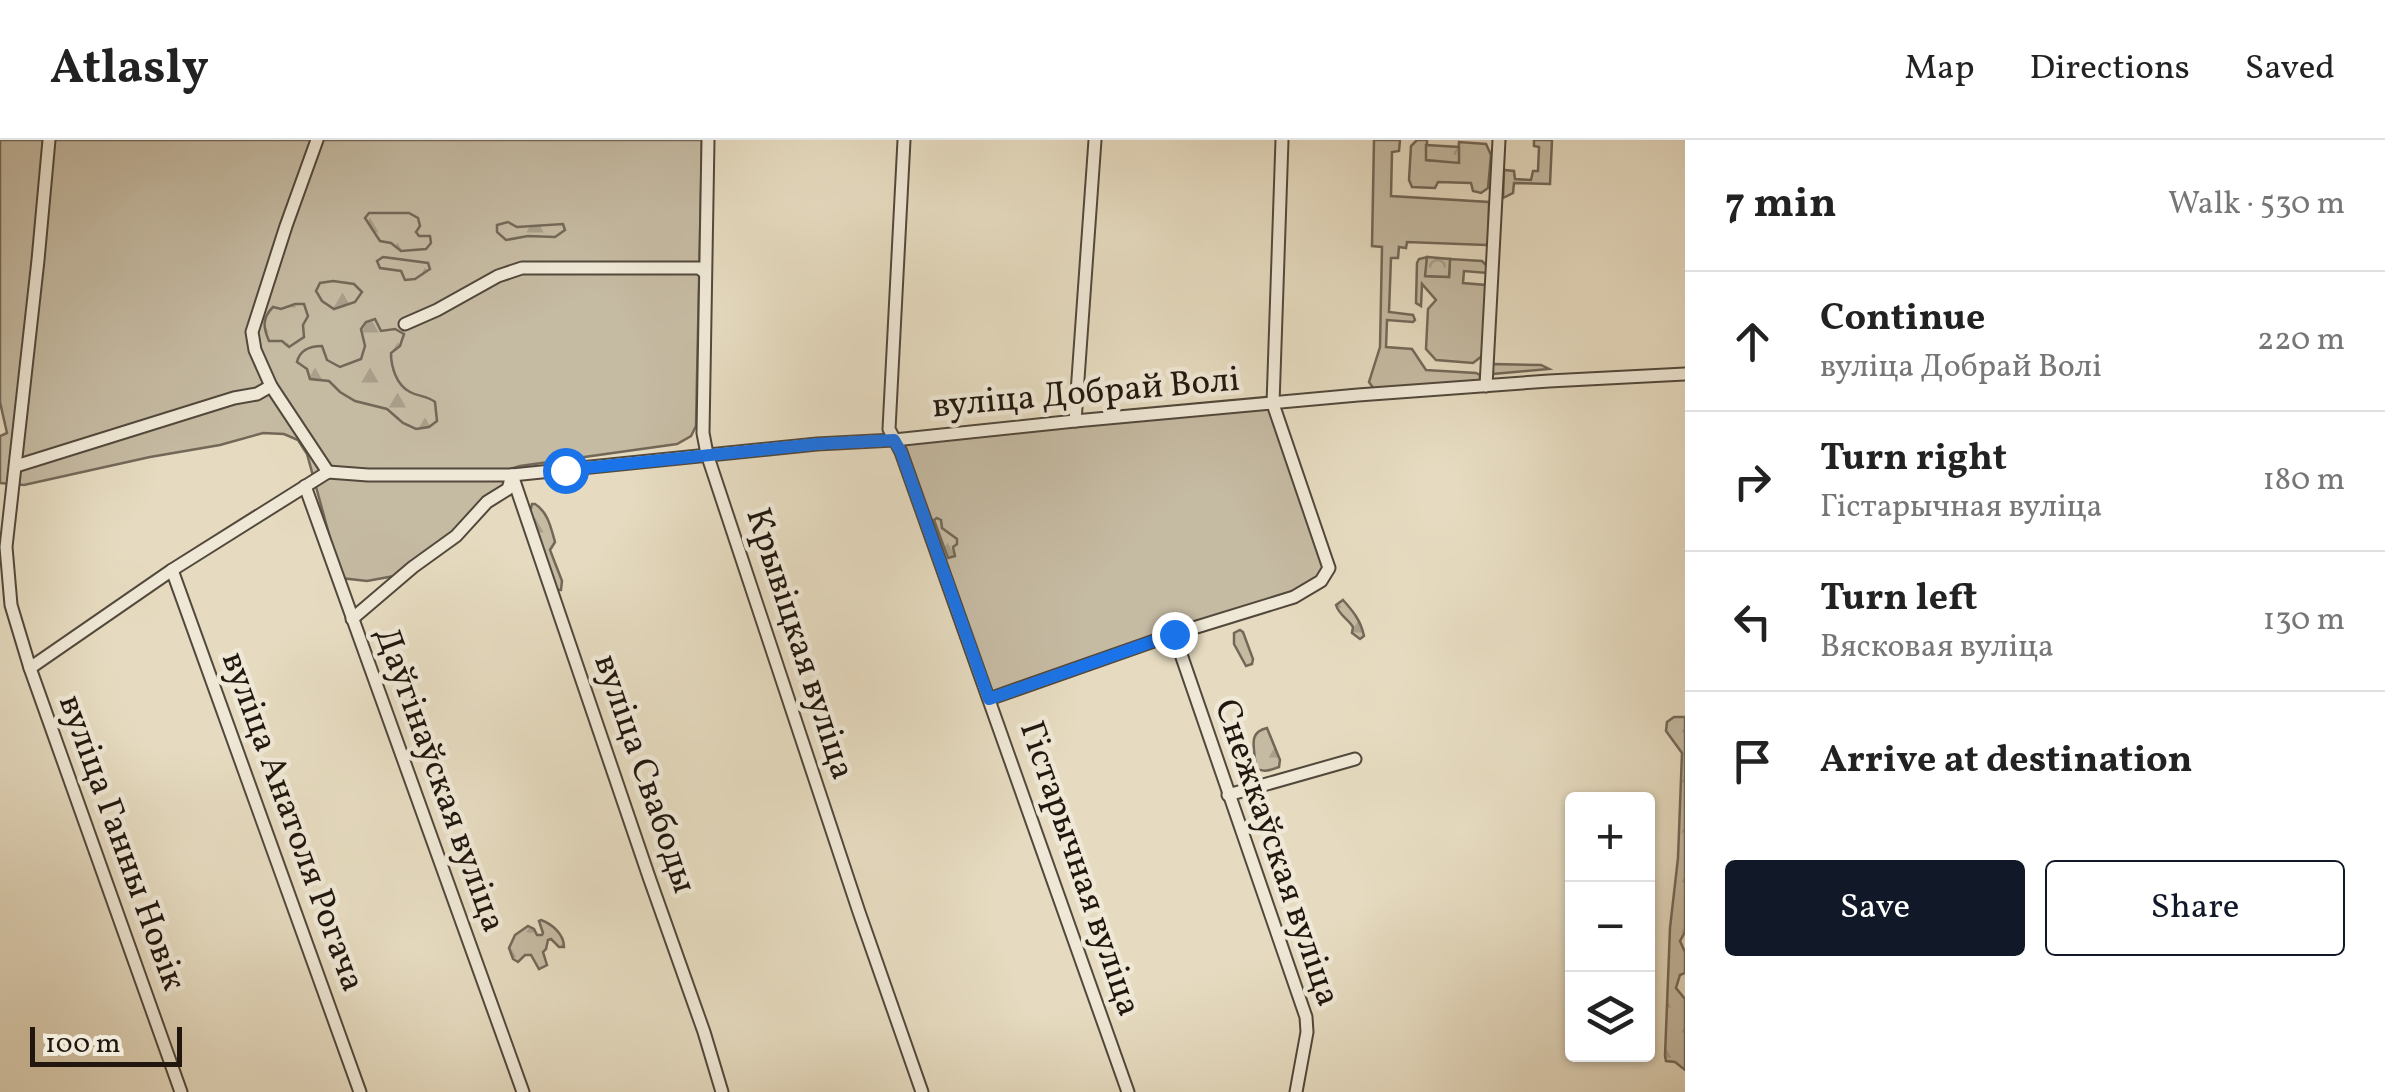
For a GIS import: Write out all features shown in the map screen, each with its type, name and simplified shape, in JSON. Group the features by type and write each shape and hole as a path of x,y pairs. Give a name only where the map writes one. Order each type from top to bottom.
{"street":[{"name":"вуліца Ганны Новік","path":"49,140 6,547 10,605 181,1092"},
{"path":"30,668 172,570 328,472 271,386 255,350 252,332 317,140"},
{"name":"Крывіцкая вуліца","path":"708,140 703,432 707,454 922,1092"},
{"name":"Гістарычная вуліца","path":"904,140 889,430 901,452 1128,1092"},
{"path":"1075,421 1095,140"},
{"path":"989,699 1294,597 1321,580 1329,568 1273,404 1282,140"},
{"path":"1486,386 1500,140"},
{"path":"405,324 498,276 522,268 699,268 704,272"},
{"name":"вуліца Добрай Волі","path":"328,472 512,474 1273,404 1685,374"},
{"path":"16,466 257,394 271,386"},
{"path":"352,620 456,536 487,502 508,489 512,474"},
{"name":"вуліца Свабоды","path":"512,474 722,1092"},
{"name":"Даўгінаўская вуліца","path":"305,486 523,1092"},
{"name":"вуліца Анатоля Рогача","path":"172,570 360,1092"},
{"name":"Снежкаўская вуліца","path":"1174,634 1306,1017 1296,1092"},
{"path":"1228,795 1355,759"}],"green space":[{"path":"0,140 702,140 696,426 691,436 677,444 520,466 496,473 512,475 508,489 394,576 367,581 341,578 307,454 298,440 284,434 263,433 24,485 0,483 0,436 7,433 0,402"},
{"path":"1374,140 1400,140 1399,151 1392,152 1391,196 1489,202 1486,245 1407,242 1406,248 1399,247 1398,258 1391,258 1389,312 1413,315 1415,320 1387,320 1386,347 1412,349 1426,370 1476,373 1480,381 1374,389 1369,382 1380,347 1382,247 1372,246"},
{"path":"1417,140 1427,140 1427,160 1458,162 1459,142 1486,144 1491,155 1488,188 1481,193 1473,191 1471,183 1438,182 1435,188 1412,187 1411,146"},
{"path":"1534,140 1552,140 1550,184 1514,183 1513,193 1503,198 1504,170 1514,171 1515,179 1531,180 1533,171 1538,171 1539,147 1534,146"},
{"path":"1426,145 1459,147 1459,163 1426,160"},
{"path":"369,213 409,213 418,218 420,226 416,232 419,236 430,236 431,243 426,249 401,251 380,241 365,218"},
{"path":"508,222 517,227 563,224 565,230 555,237 506,240 497,232 497,225"},
{"path":"383,257 428,263 430,269 415,279 405,280 401,271 380,268 377,261"},
{"path":"1427,257 1426,276 1449,277 1450,259 1482,261 1487,266 1487,273 1464,271 1463,283 1486,285 1482,356 1473,363 1436,360 1426,349 1428,309 1436,300 1422,284 1421,306 1416,303 1417,263"},
{"path":"1427,257 1450,259 1449,277 1425,276"},
{"path":"320,283 354,284 362,292 355,302 334,309 316,291"},
{"path":"304,304 308,316 303,325 304,337 289,347 282,341 269,341 265,323 269,311"},
{"path":"375,319 381,331 395,329 404,334 400,346 391,353 393,369 405,389 435,402 437,421 429,427 416,429 387,409 355,401 329,381 310,379 307,369 297,362 303,351 318,346 322,346 327,360 340,367 361,359 365,346 361,329"},
{"path":"1493,364 1541,365 1549,369 1492,374"},
{"path":"1273,404 1329,568 1294,597 989,699 894,440"},
{"path":"532,504 543,511 550,526 555,542 550,550 562,581 561,590 555,586 530,512"},
{"path":"937,518 942,528 957,539 953,547 955,556 948,558 934,520"},
{"path":"1343,600 1361,626 1364,636 1360,639 1337,608"},
{"path":"1240,630 1253,659 1246,666 1234,644 1234,633"},
{"path":"1685,717 1685,932 1680,941 1685,952 1685,973 1680,975 1676,988 1685,999 1685,1070 1666,1061 1665,1056 1682,753 1666,731 1667,722"},
{"path":"1267,728 1280,760 1279,767 1261,770 1255,768 1254,739"},
{"path":"541,920 557,930 564,947 548,940 543,952 547,965 539,969 531,955 518,962 509,948 515,935 528,926 542,935"}],"route":[{"path":"565,470 707,454 894,440 989,699 1174,634"}]}
